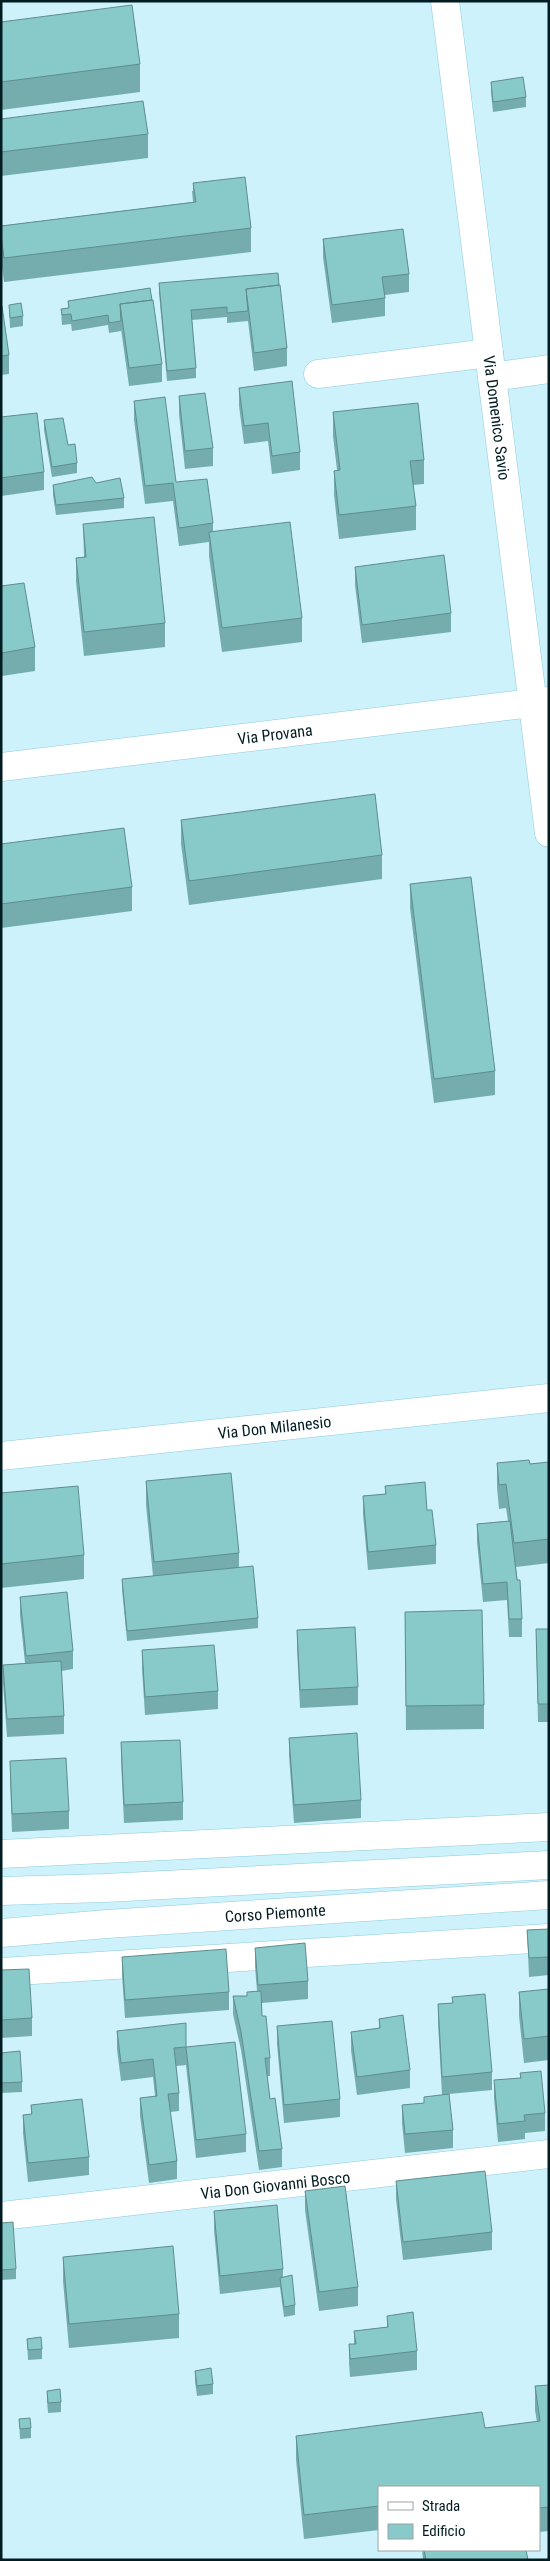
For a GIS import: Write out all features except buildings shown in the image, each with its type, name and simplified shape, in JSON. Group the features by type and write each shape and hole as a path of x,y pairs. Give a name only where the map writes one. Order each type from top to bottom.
{"street":[{"name":"Via Domenico Savio","path":"445,1 491,365 541,702 549,833"},
{"path":"318,374 491,365 549,369"},
{"name":"Via Provana","path":"1,767 541,702"},
{"name":"Via Don Milanesio","path":"1,1456 549,1398"},
{"path":"1,1854 549,1827"},
{"name":"Corso Piemonte","path":"1,1891 105,1888 549,1865"},
{"name":"Corso Piemonte","path":"1,1933 107,1924 549,1895"},
{"path":"1,1972 549,1938"},
{"name":"Via Don Giovanni Bosco","path":"1,2216 549,2154"}]}
